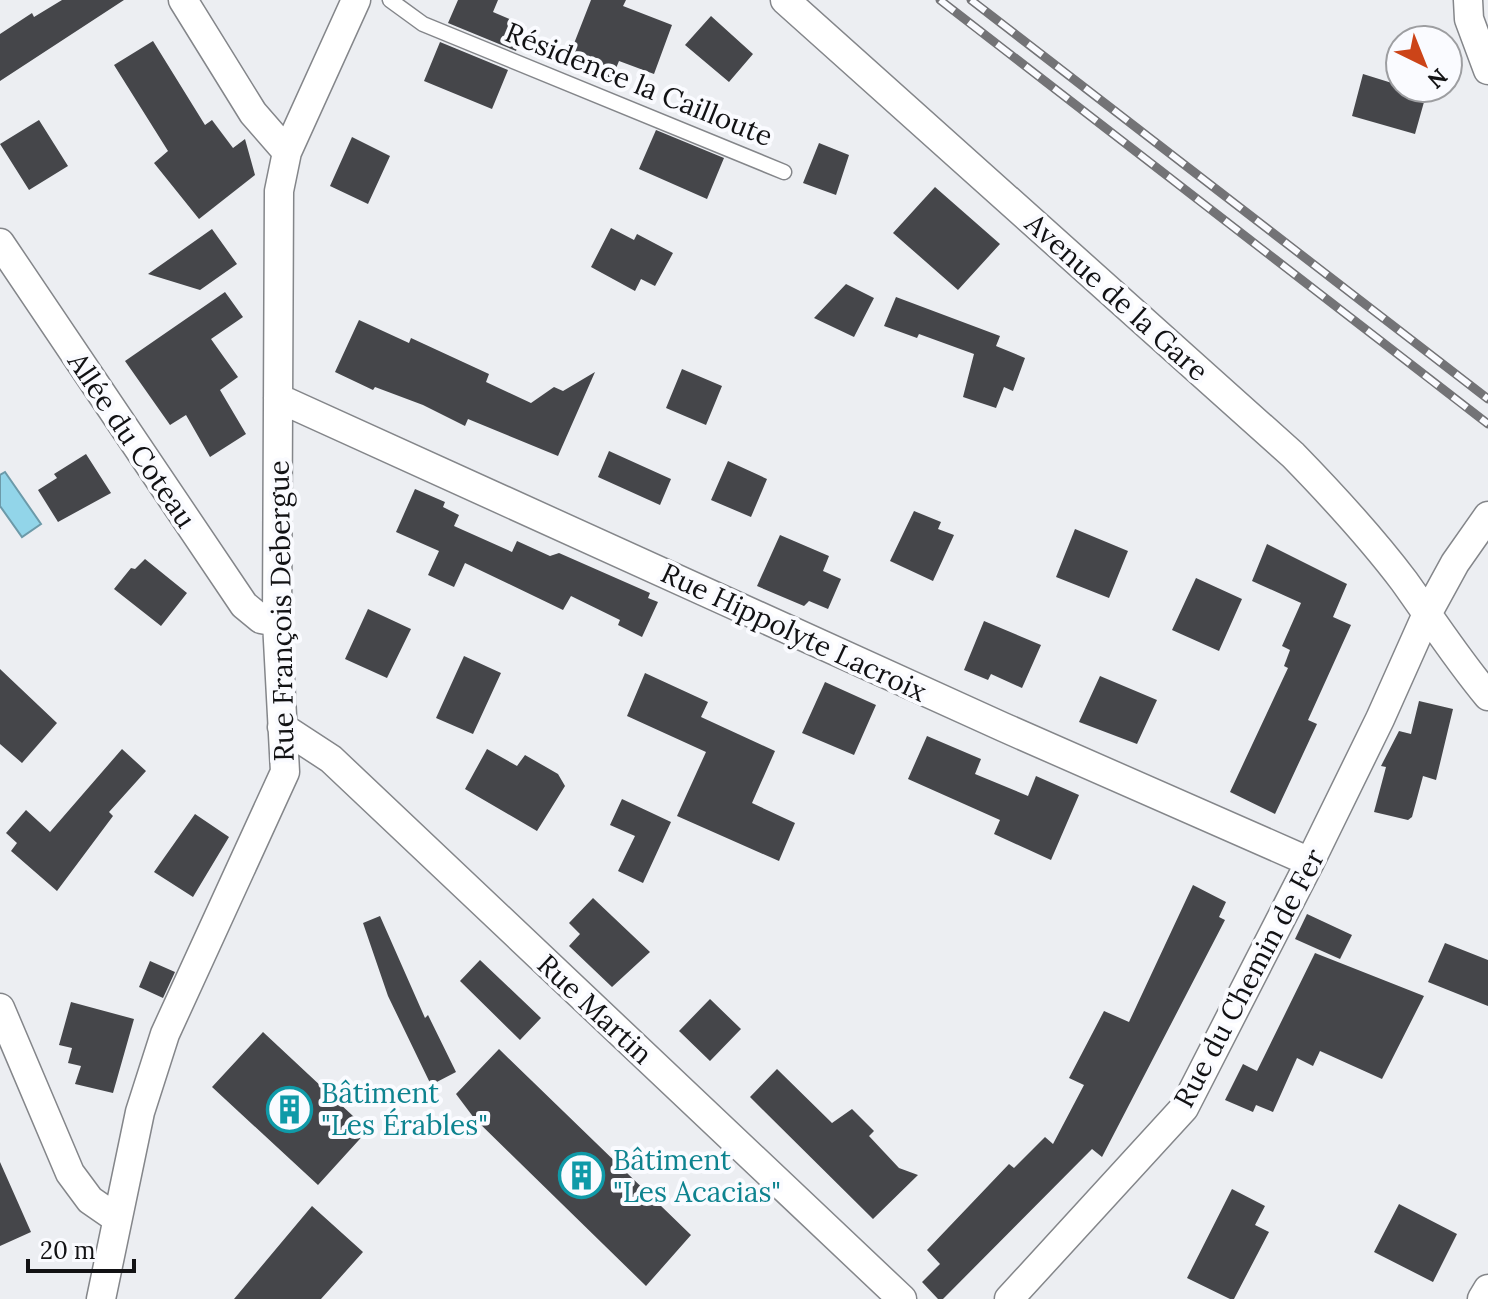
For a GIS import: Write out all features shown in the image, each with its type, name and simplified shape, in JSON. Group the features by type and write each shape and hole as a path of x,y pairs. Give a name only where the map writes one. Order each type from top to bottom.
{"street":[{"path":"183,0 253,113 287,152"},
{"name":"Rue François Debergue","path":"101,1299 140,1112 165,1034 285,772 277,622 279,191 287,152 356,0"},
{"name":"Avenue de la Gare","path":"785,0 1293,455 1352,517 1488,696"},
{"path":"1468,0 1469,19 1488,70"},
{"name":"Allée du Coteau","path":"0,243 244,605 261,619 277,622"},
{"name":"Rue Hippolyte Lacroix","path":"278,398 1003,727 1310,862"},
{"name":"Rue du Chemin de Fer","path":"1009,1299 1184,1108 1310,862 1426,616 1455,563 1488,516"},
{"name":"Rue Martin","path":"282,727 331,759 902,1299"},
{"path":"0,1008 70,1173 90,1200 116,1218"},
{"path":"1482,1299 1488,1289"}],"lane":[{"name":"Résidence la Cailloute","path":"390,0 423,24 784,172"}],"water":[{"path":"5,472 41,524 22,537 0,506 0,475"}],"building":[{"path":"62,0 124,0 0,81 0,34 32,13 34,17"},
{"path":"458,0 498,0 493,12 526,26 516,51 448,23"},
{"path":"591,0 626,0 623,6 672,25 654,74 619,61 610,83 566,64"},
{"path":"711,16 753,54 729,82 685,45"},
{"path":"153,41 205,125 212,120 233,148 245,139 255,175 199,219 154,163 168,151 114,65"},
{"path":"440,42 508,70 492,109 424,81"},
{"path":"1363,74 1384,81 1384,104 1423,104 1415,134 1352,116"},
{"path":"39,120 68,166 29,190 0,144"},
{"path":"656,130 724,158 707,199 639,169"},
{"path":"352,137 390,156 368,204 330,186"},
{"path":"819,143 849,155 836,195 803,183"},
{"path":"935,187 1000,244 958,290 893,233"},
{"path":"611,228 634,240 637,234 673,253 655,286 641,279 635,291 591,267"},
{"path":"212,229 237,264 200,290 148,274"},
{"path":"846,284 874,298 854,337 814,318"},
{"path":"225,292 243,317 211,339 238,377 220,390 246,434 210,457 186,415 170,425 125,361"},
{"path":"896,297 1000,336 996,346 1025,358 1013,391 1004,387 996,408 963,397 974,354 919,334 917,338 884,326"},
{"path":"359,320 409,343 411,338 489,374 486,382 531,403 554,387 563,391 595,372 558,456 468,419 465,426 423,405 375,387 373,390 335,372"},
{"path":"682,369 722,386 706,425 666,408"},
{"path":"609,451 671,479 660,505 598,477"},
{"path":"86,454 111,493 58,522 38,490 57,478 54,474"},
{"path":"728,461 767,479 751,517 711,500"},
{"path":"415,489 445,502 443,507 459,515 454,526 512,552 517,541 550,556 559,553 650,593 648,598 658,602 642,637 618,625 620,620 571,596 563,610 465,563 454,587 428,575 439,551 396,532"},
{"path":"914,511 941,522 938,529 954,535 933,581 890,561"},
{"path":"1075,529 1128,551 1109,598 1056,577"},
{"path":"780,535 829,556 823,571 841,579 828,609 809,601 804,606 757,586"},
{"path":"1267,544 1347,584 1333,617 1351,625 1308,720 1317,724 1275,814 1230,792 1288,668 1284,666 1290,650 1282,646 1301,603 1252,581"},
{"path":"145,559 187,593 161,626 114,589 131,568 135,569"},
{"path":"1196,578 1242,599 1219,651 1172,630"},
{"path":"368,609 411,629 387,678 345,659"},
{"path":"984,621 1041,645 1022,688 991,674 988,680 964,670"},
{"path":"464,656 501,673 473,734 436,718"},
{"path":"0,669 57,723 22,763 0,744"},
{"path":"645,673 708,702 701,717 775,751 752,803 795,823 779,861 677,816 706,752 627,716"},
{"path":"1100,676 1157,700 1137,744 1079,722"},
{"path":"825,682 876,705 854,755 802,733"},
{"path":"1419,701 1453,709 1436,780 1423,776 1412,817 1408,820 1374,812 1386,767 1381,766 1399,731 1411,734"},
{"path":"927,736 981,759 975,774 1028,796 1036,776 1079,795 1051,860 994,834 1000,820 908,779"},
{"path":"122,749 146,771 109,812 113,816 57,891 11,851 17,843 6,833 26,810 50,832"},
{"path":"487,749 517,766 525,755 558,774 565,786 537,831 465,789"},
{"path":"622,799 671,822 643,883 618,871 635,836 610,825"},
{"path":"195,814 229,837 193,897 154,872"},
{"path":"1193,885 1226,902 1219,917 1225,920 1102,1157 1092,1149 943,1299 938,1299 922,1282 940,1264 927,1250 1009,1164 1014,1168 1045,1137 1053,1144 1084,1085 1069,1078 1104,1011 1129,1022"},
{"path":"593,898 650,952 612,987 569,946 580,934 569,923"},
{"path":"1307,914 1352,935 1340,959 1295,939"},
{"path":"380,916 425,1018 428,1015 456,1072 431,1085 388,996 363,923"},
{"path":"1445,943 1488,960 1488,1006 1428,982"},
{"path":"1315,953 1424,996 1382,1079 1320,1051 1313,1066 1297,1058 1273,1112 1256,1105 1253,1112 1225,1100 1243,1064 1257,1071"},
{"path":"480,960 541,1018 520,1040 460,981"},
{"path":"150,961 175,972 163,998 139,987"},
{"path":"710,999 741,1029 710,1061 679,1031"},
{"path":"71,1002 134,1019 113,1093 75,1084 81,1066 68,1063 72,1048 59,1045"},
{"name":"Bâtiment \"Les Érables\"","path":"263,1032 368,1130 318,1185 212,1087"},
{"name":"Bâtiment \"Les Acacias\"","path":"499,1049 691,1235 646,1286 474,1118 456,1094"},
{"path":"777,1069 832,1123 852,1109 874,1131 869,1136 899,1168 918,1175 873,1219 750,1097"},
{"path":"0,1162 31,1232 0,1246"},
{"path":"1232,1189 1265,1206 1255,1225 1269,1232 1234,1299 1230,1299 1187,1278"},
{"path":"1399,1204 1457,1234 1433,1282 1374,1252"},
{"path":"312,1206 363,1252 321,1299 234,1299"}],"railway":[{"path":"940,0 1488,424"},
{"path":"971,0 1488,399"}],"place":[{"name":"Bâtiment \"Les Érables\"","path":"290,1109"},
{"name":"Bâtiment \"Les Acacias\"","path":"582,1176"}]}
